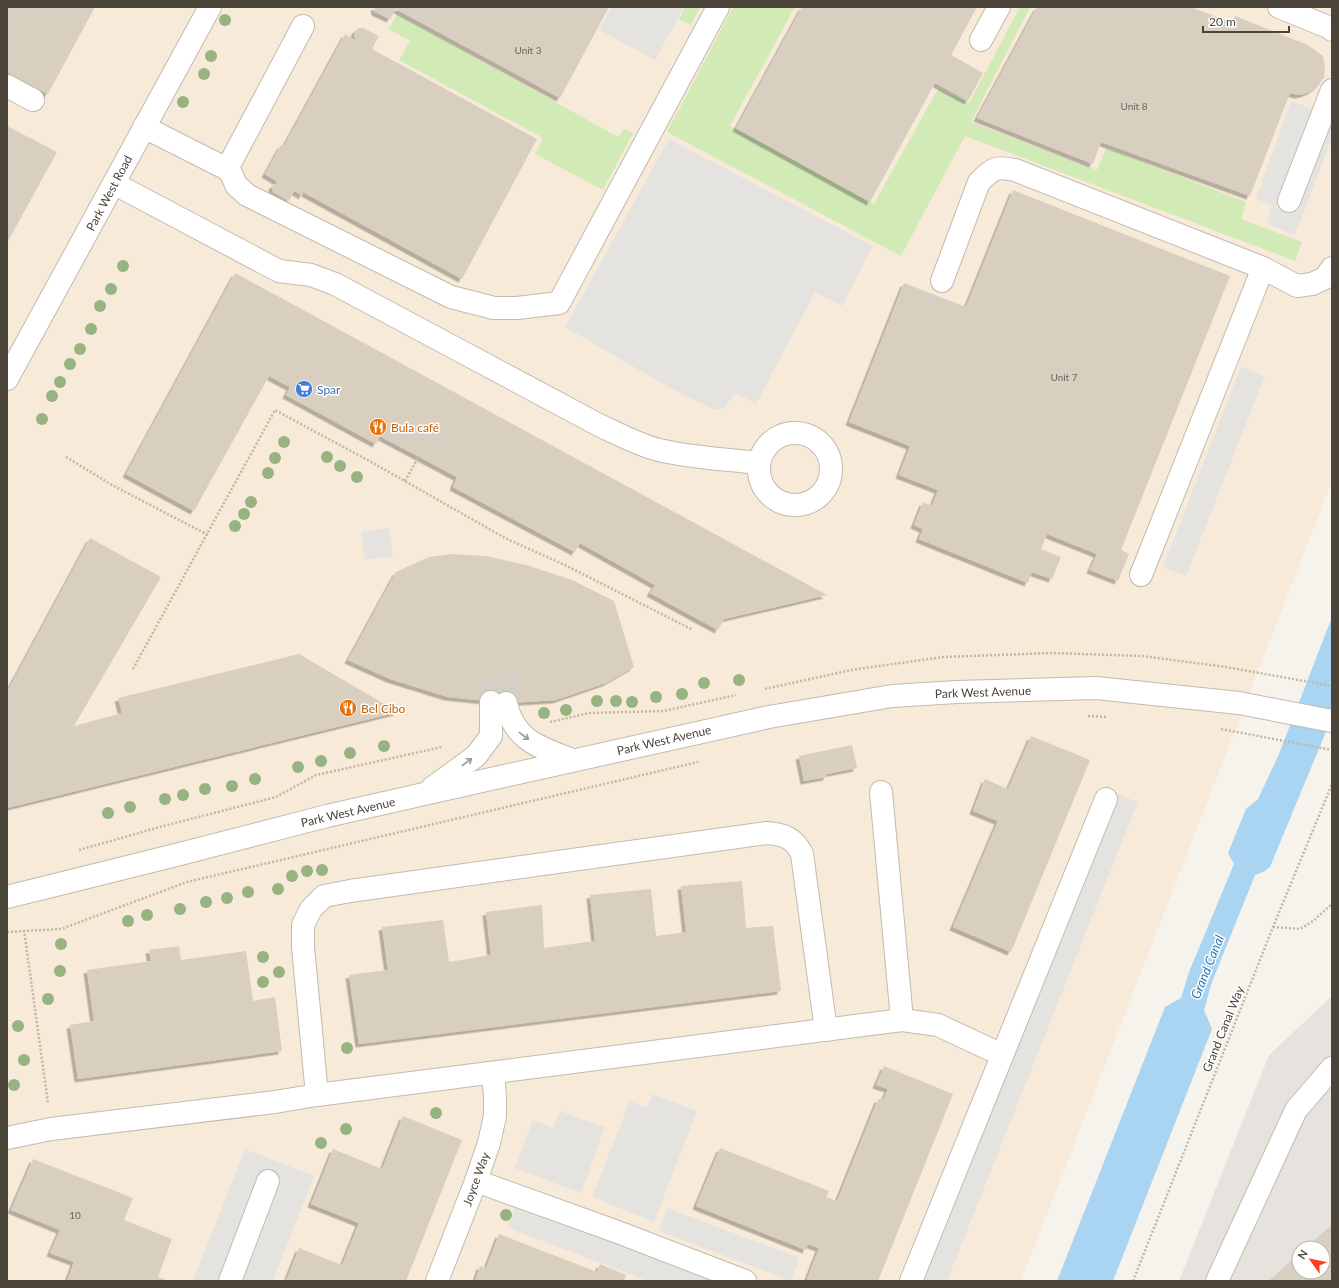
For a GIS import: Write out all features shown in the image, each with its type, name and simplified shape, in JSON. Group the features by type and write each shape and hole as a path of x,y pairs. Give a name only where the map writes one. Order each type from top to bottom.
{"street":[{"name":"Park West Road","path":"7,379 115,184 144,127 210,7"},
{"path":"144,127 227,169 232,175 236,185 247,194 451,297 494,308 517,308 559,303 718,7"},
{"path":"981,40 999,7"},
{"path":"1279,7 1332,30"},
{"path":"227,169 303,26"},
{"path":"7,86 33,100"},
{"path":"1289,201 1332,90"},
{"path":"942,281 979,182 989,172 999,167 1015,170 1262,268 1297,286 1312,284 1326,278 1332,268"},
{"path":"115,184 279,271 311,275 335,284 597,424 624,436 657,450 685,456 752,463"},
{"path":"1141,575 1262,268"},
{"name":"Park West Avenue","path":"7,897 176,856 327,816 572,760 769,717 892,696 957,692 1096,688 1239,703 1332,722"},
{"path":"424,794 476,756 491,736 498,702 520,733 539,746 572,760"},
{"path":"881,792 902,1020"},
{"path":"911,1281 1106,799"},
{"path":"317,1095 303,925 311,909 324,896 350,891 766,833 779,834 789,839 797,845 802,854 826,1030"},
{"path":"7,1138 51,1129 275,1102 317,1095 902,1020 938,1025 1002,1055"},
{"path":"1217,1281 1296,1110 1332,1068"},
{"name":"Joyce Way","path":"437,1281 489,1144 495,1116 493,1073"},
{"path":"230,1281 268,1181"},
{"path":"476,1181 615,1231 744,1281"}],"path":[{"path":"133,669 208,535 275,410 505,538 567,566 693,630"},
{"path":"405,481 419,456"},
{"path":"66,457 112,484 208,535"},
{"path":"1246,671 1332,686"},
{"path":"1082,716 1112,718"},
{"path":"1220,729 1332,750"},
{"path":"7,932 61,929 186,882 704,760"},
{"name":"Grand Canal Way","path":"1133,1281 1273,927 1332,784"},
{"path":"1273,927 1300,929 1313,921 1332,904"},
{"path":"24,930 51,1129"}],"shaded area":[{"path":"7,7 1332,7 1332,481 1021,1281 7,1281"},
{"path":"612,7 684,7 655,60 599,30"},
{"path":"1291,101 1332,116 1332,138 1295,235 1267,224 1272,205 1256,199"},
{"path":"669,139 873,246 842,306 815,292 756,404 736,393 723,409 715,410 672,389 565,327"},
{"path":"1241,367 1265,376 1186,576 1163,567"},
{"path":"389,528 393,556 365,560 361,532"},
{"path":"1115,793 1138,802 947,1281 921,1281"},
{"path":"1332,996 1332,1281 1179,1281 1269,1055"},
{"path":"652,1094 697,1111 654,1222 592,1197 630,1101 647,1108"},
{"path":"560,1111 605,1127 581,1193 515,1168 533,1120 553,1128"},
{"path":"245,1149 314,1176 273,1281 193,1281"},
{"path":"516,1205 717,1281 648,1281 508,1228"},
{"path":"667,1208 799,1258 791,1281 659,1231"}],"green space":[{"path":"685,7 700,7 691,25 679,19"},
{"path":"733,7 795,7 730,126 874,204 938,89 969,103 1020,7 1030,7 971,122 1097,170 1106,148 1246,202 1241,219 1302,242 1295,261 965,136 901,256 667,132"},
{"path":"397,14 618,137 624,129 633,133 603,190 535,154 543,138 399,60 410,41 389,29"}],"water":[{"name":"Grand Canal","path":"1332,617 1332,717 1270,867 1255,875 1212,982 1204,1010 1212,1029 1113,1281 1057,1281 1165,1007 1181,998 1189,972 1234,864 1228,853 1246,809 1258,799 1279,754"}],"building":[{"path":"7,7 95,7 48,94 7,72"},
{"path":"374,7 609,7 560,98 396,9 390,19 375,12"},
{"path":"802,7 977,7 951,55 983,73 968,101 935,83 870,202 736,128"},
{"path":"1037,7 1191,7 1232,23 1235,16 1308,45 1323,56 1325,66 1324,77 1318,86 1311,91 1298,95 1290,93 1250,196 1101,142 1093,164 977,118"},
{"path":"358,28 363,28 379,36 372,49 537,139 462,279 303,192 303,196 294,191 289,201 273,192 272,186 278,182 265,174 281,145 284,146 345,34 356,41 354,35"},
{"path":"7,126 57,152 7,243"},
{"path":"1013,190 1230,276 1121,550 1129,554 1118,581 1090,570 1097,554 1047,534 1041,549 1061,557 1052,579 1032,572 1028,583 919,539 923,529 914,525 923,502 932,506 938,490 899,475 910,446 849,422 904,283 966,307"},
{"path":"235,273 827,595 724,619 718,630 650,593 655,585 580,543 575,552 453,487 457,477 380,436 376,444 286,395 290,387 269,376 194,511 126,474"},
{"path":"90,538 161,577 74,726 122,713 118,698 299,654 398,712 7,808 7,692"},
{"path":"451,554 486,556 526,565 572,580 614,601 634,667 606,683 556,700 506,703 448,697 390,679 348,660 396,572 429,557"},
{"path":"1031,736 1090,760 1011,952 953,927 998,821 973,811 985,779 1008,789"},
{"path":"852,745 857,768 827,774 827,777 804,781 799,756"},
{"path":"742,881 746,928 773,926 781,991 359,1044 349,975 388,970 382,927 443,920 449,962 491,955 486,912 542,905 544,948 595,941 590,895 651,889 656,936 686,932 681,886"},
{"path":"179,946 181,960 246,951 253,1001 275,997 282,1051 78,1079 70,1025 94,1021 87,970 151,961 149,950"},
{"path":"884,1066 953,1094 878,1281 811,1281 807,1279 819,1248 808,1244 806,1250 696,1206 720,1148 829,1191 826,1197 837,1201 878,1099 883,1100 888,1089 876,1085"},
{"path":"403,1116 462,1140 406,1281 286,1281 299,1248 342,1265 359,1223 311,1204 333,1149 382,1169"},
{"path":"33,1159 133,1198 124,1220 172,1239 158,1277 169,1281 67,1281 74,1262 50,1253 60,1230 11,1210"},
{"path":"1332,1225 1332,1281 1269,1281 1291,1261 1291,1280 1331,1280 1331,1240 1315,1240"},
{"path":"499,1234 597,1272 600,1264 626,1275 624,1281 475,1281 480,1266 486,1268"}],"tunnel":[{"path":"491,702 494,680 511,682 506,703"}],"place":[{"name":"Spar","path":"304,389"},
{"name":"Bula café","path":"378,427"},
{"name":"Bel Cibo","path":"348,708"}]}
